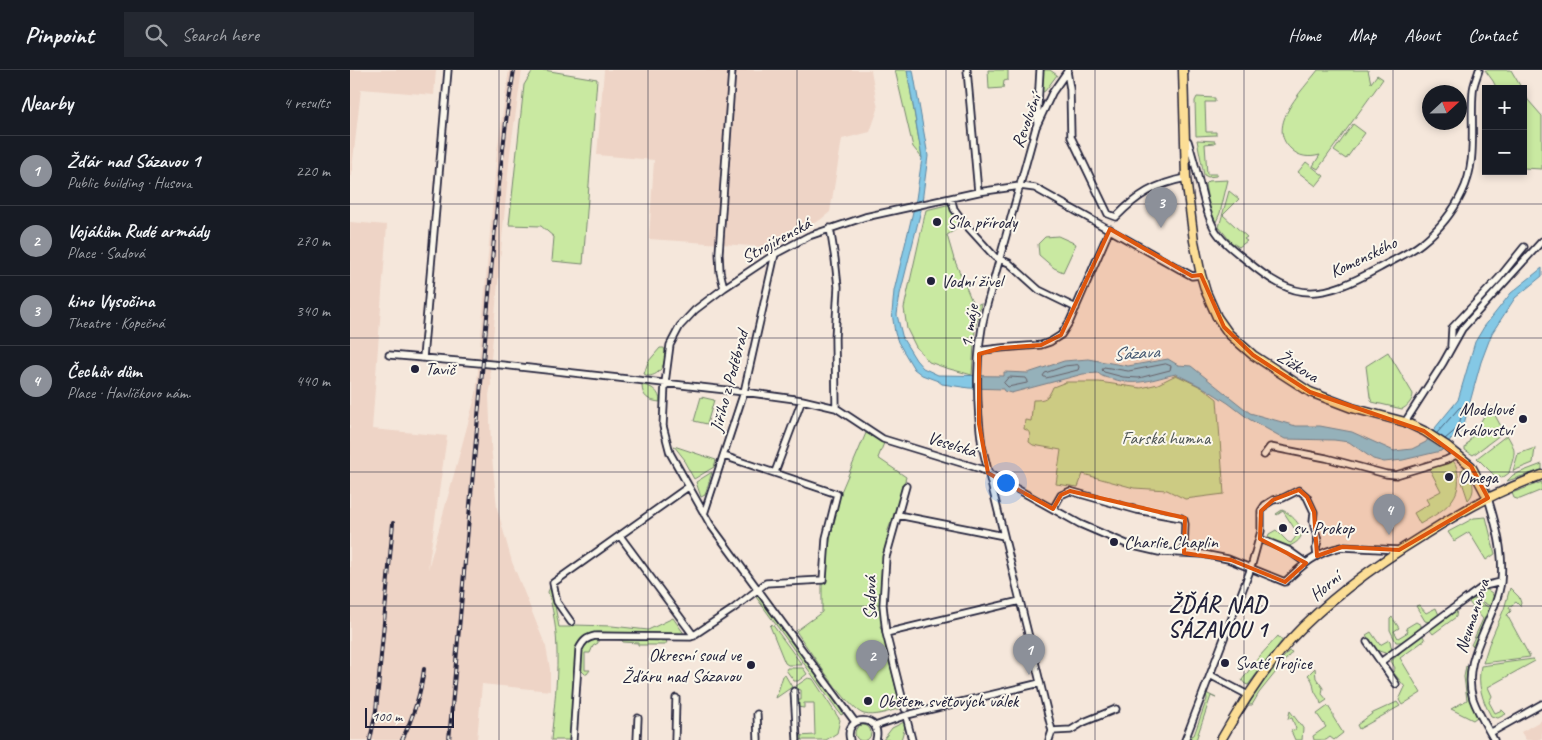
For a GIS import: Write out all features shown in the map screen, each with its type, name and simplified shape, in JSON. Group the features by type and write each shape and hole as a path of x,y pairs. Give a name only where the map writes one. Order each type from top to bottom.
{"main road":[{"name":"Žižkova","path":"1183,70 1183,140 1186,178 1200,275 1211,304 1224,327 1234,340 1253,355 1310,392 1352,408 1405,422 1424,431 1472,466 1488,498"},
{"name":"Horní","path":"1221,740 1248,695 1272,662 1305,624 1349,586 1399,550 1444,522 1488,498 1542,476"}],"street":[{"path":"423,358 448,70"},
{"path":"724,288 720,272 719,253 732,70"},
{"path":"967,70 978,192"},
{"path":"1036,126 1040,70"},
{"path":"1060,70 1067,71 1070,89 1071,137 1108,214 1116,217 1125,207 1146,191 1162,184 1186,178"},
{"name":"Komenského","path":"1183,140 1188,141 1206,211 1214,230 1222,239 1262,274 1274,282 1297,292 1316,292 1346,285 1421,244 1450,213 1463,192 1468,176 1473,143 1473,90 1479,70"},
{"name":"Revoluční","path":"1020,186 1036,126 1052,93 1067,71"},
{"path":"1020,186 1035,188 1192,276 1200,275"},
{"name":"Strojírenská","path":"855,722 704,514 670,453 664,437 663,426 665,384 670,345 686,317 724,288 775,254 808,236 830,228 930,202 1020,186"},
{"name":"1. máje","path":"1020,186 983,320 979,357 979,424 988,473 1052,731"},
{"path":"951,198 954,209 965,224 995,257 1009,264 1039,290 1076,308"},
{"path":"830,228 838,287 835,338 836,408"},
{"path":"979,357 984,350 1050,342 1065,331 1110,229"},
{"path":"1405,422 1462,329 1542,242"},
{"path":"1450,348 1452,328 1524,247"},
{"name":"Jiřího z Poděbrad","path":"704,514 744,392 775,254"},
{"path":"390,355 502,365 665,384"},
{"name":"Veselská","path":"665,384 802,400 836,408 883,440 960,462 988,473 1080,524 1129,544 1159,552 1202,554 1228,559 1251,566 1285,582 1306,563"},
{"path":"775,472 802,400"},
{"path":"1264,455 1270,447 1396,475 1446,460 1458,454"},
{"path":"573,740 578,655 582,643 587,638 595,636 679,638 694,636 766,583 823,580 826,538 837,494 724,456"},
{"name":"Sadová","path":"905,709 883,618 883,605 886,557 906,486"},
{"path":"571,622 557,602 553,583 688,487"},
{"path":"1185,740 1251,566 1260,539 1261,511 1265,505 1299,490 1307,497 1314,512 1313,522 1318,541 1316,548 1317,556"},
{"path":"1053,509 1062,495 1070,491 1137,510 1181,518 1185,524 1184,553"},
{"name":"Neumannova","path":"1488,498 1502,554 1501,582 1494,608 1477,649 1470,680 1472,697 1476,708 1494,740"},
{"path":"898,514 1004,536"},
{"path":"620,536 694,636"},
{"path":"1260,539 1288,550 1306,563 1333,548 1399,550"},
{"path":"1382,661 1484,586 1501,582"},
{"path":"886,632 1020,601"},
{"path":"1367,642 1382,661 1396,684"},
{"path":"1210,675 1248,695"},
{"path":"875,726 906,715 1040,683"},
{"path":"794,691 797,740"},
{"path":"675,740 676,698"},
{"path":"1490,733 1542,704"},
{"path":"1049,740 1052,731 1072,730 1084,722 1116,709"},
{"path":"757,714 758,740"},
{"path":"637,740 638,718"},
{"path":"850,740 849,731 855,722 866,720 875,726 877,732 876,740"},
{"path":"907,720 912,740"}],"highlighted area":[{"path":"1110,229 1192,276 1201,275 1224,327 1253,355 1310,392 1424,431 1471,466 1488,498 1399,550 1342,547 1317,556 1314,512 1307,497 1299,490 1273,500 1261,511 1260,539 1306,563 1285,582 1231,560 1184,553 1185,518 1070,491 1061,495 1053,509 988,473 979,424 979,354 1001,348 1041,345 1061,335"}],"shaded area":[{"path":"350,70 436,70 434,95 361,89 350,187"},
{"path":"509,70 522,70 510,153 490,369 491,446 497,508 512,562 546,647 550,669 550,691 482,684 477,740 350,740 350,222 387,225 372,429 447,436 428,569 476,394 497,152"},
{"path":"604,70 871,70 878,109 870,132 842,139 830,212 820,220 766,247 649,239 654,160 597,155"},
{"path":"1542,720 1542,738 1526,740 1521,732"}],"green space":[{"path":"533,70 544,70 597,79 583,264 552,261 554,237 541,226 509,225 524,85"},
{"path":"895,70 907,70 922,158 913,147"},
{"path":"988,70 1008,70 1008,80 1004,81 1003,88 989,89"},
{"path":"1043,70 1050,70 1057,75 1043,92 1042,91"},
{"path":"1318,70 1368,70 1371,83 1377,75 1383,79 1318,169 1313,166 1320,155 1304,156 1297,154 1284,140 1282,130 1289,108"},
{"path":"1485,70 1511,70 1520,85 1495,85"},
{"path":"1197,97 1215,98 1215,102 1205,102 1206,132 1216,132 1216,135 1196,136 1195,101"},
{"path":"1527,98 1542,116 1542,169 1527,168"},
{"path":"1353,124 1365,133 1346,159 1334,151"},
{"path":"1197,140 1215,141 1215,143 1205,144 1207,174 1217,174 1216,176 1208,177 1204,175"},
{"path":"1306,162 1324,176 1316,186 1298,172"},
{"path":"1228,180 1216,222 1209,207 1205,184 1208,181"},
{"path":"1229,191 1239,199 1223,215 1247,237 1244,239 1247,241 1239,247 1231,242 1219,227"},
{"path":"951,204 963,225 947,235 954,259 974,306 981,303 975,329 972,375 929,362 916,347 907,329 904,308 926,210"},
{"path":"1058,236 1076,244 1063,272 1054,268 1039,255 1038,244 1045,237"},
{"path":"660,348 664,348 665,357 660,370 653,375 648,376 644,374 648,362"},
{"path":"1388,352 1413,394 1412,399 1402,409 1372,402 1370,397 1366,366"},
{"name":"Farská humna","path":"1176,375 1203,388 1217,399 1224,494 1185,499 1167,490 1134,488 1083,474 1078,487 1056,484 1061,450 1033,445 1029,442 1029,432 1024,429 1025,420 1031,421 1033,400 1046,398 1053,387 1066,382 1099,382 1141,388 1158,384"},
{"path":"642,385 655,390 659,395 660,402 647,398 643,393"},
{"path":"701,397 714,400 707,424 694,421"},
{"path":"1490,406 1504,432 1473,455 1465,450 1465,448"},
{"path":"866,433 884,443 878,458 906,477 893,522 891,522 887,533 889,534 883,568 881,591 882,625 880,626 890,655 888,656 901,708 873,715 864,714 849,702 796,631 822,612 822,582 838,499"},
{"path":"1507,435 1513,446 1514,453 1509,473 1502,478 1494,475 1477,458"},
{"path":"674,446 716,460 714,467 694,479 685,460"},
{"path":"1535,448 1533,463 1513,471 1518,454"},
{"path":"1453,461 1458,475 1458,484 1453,499 1441,511 1420,524 1414,513 1429,504 1426,499 1441,491 1429,468"},
{"path":"1542,464 1542,470 1507,481 1513,475"},
{"path":"1465,466 1473,488 1473,492 1468,500 1462,482 1461,471"},
{"path":"712,472 705,495 701,497 696,482"},
{"path":"1542,482 1542,490 1520,499 1514,498 1512,493"},
{"path":"1282,510 1296,520 1301,532 1299,540 1287,547 1272,542 1268,537 1269,534 1276,530 1291,543 1298,534 1283,511 1276,514"},
{"path":"1486,517 1495,554 1486,560 1469,532 1454,541 1448,532 1474,518"},
{"path":"551,585 559,627 571,627 573,625 612,626 648,630 673,618 685,635 598,632 582,639 576,655 571,740 551,740 555,703 557,647 553,610 548,592"},
{"path":"1510,588 1519,597 1521,603 1520,606 1516,602 1509,607 1511,611 1507,615 1530,657 1483,663 1504,609"},
{"path":"1486,589 1492,593 1494,598 1490,606 1473,597"},
{"path":"758,596 843,714 841,715 756,597"},
{"path":"1472,598 1490,608 1474,646 1471,645 1483,619 1468,601"},
{"path":"1419,605 1426,613 1436,608 1439,615 1429,622 1425,621 1416,606"},
{"path":"1457,608 1456,617 1433,634 1429,629"},
{"path":"1392,617 1399,628 1394,631 1398,638 1408,632 1406,628 1416,622 1421,625 1421,629 1401,642 1396,642 1390,630 1390,619"},
{"path":"772,624 802,665 788,665 785,663 770,626"},
{"path":"1371,632 1380,645 1389,640 1392,650 1385,653 1376,650 1366,635"},
{"path":"1422,634 1425,640 1400,658 1421,693 1402,705 1399,700 1405,687 1393,672 1395,668 1391,661 1400,653 1399,651"},
{"path":"1278,636 1283,642 1281,642 1248,685 1245,684 1242,680 1258,658"},
{"path":"597,638 665,640 667,642 665,645 638,645 638,643 623,642 622,640 598,639 598,643 593,646 590,653 585,653 585,670 590,670 585,674 581,670 584,646"},
{"path":"1289,651 1292,652 1259,693 1252,705 1248,705 1260,685"},
{"path":"1533,659 1535,661 1488,687 1492,696 1489,702 1495,713 1502,710 1506,714 1498,718 1491,716 1481,692 1481,666"},
{"path":"1466,666 1468,668 1467,690 1477,717 1473,720 1451,709 1467,700 1464,677"},
{"path":"787,668 803,668 807,674 798,681 794,681 786,670"},
{"path":"1315,668 1316,678 1323,688 1322,694 1327,700 1321,704 1308,675"},
{"path":"785,675 792,687 776,698 783,676"},
{"path":"808,678 813,679 840,720 837,733 826,740 799,740 798,736 815,735 814,703 804,703 804,708 797,707 797,700 801,700 801,690 796,689 796,686"},
{"path":"1206,693 1216,698 1211,696 1196,740 1192,740 1190,736 1194,735 1207,699"},
{"path":"1397,702 1400,706 1359,729 1357,725 1373,713"},
{"path":"1328,706 1343,733 1334,740 1330,737 1326,740 1314,740 1313,736 1326,727 1317,714"},
{"path":"1290,711 1303,728 1302,740 1295,740 1291,731 1296,729 1292,718 1288,719"},
{"path":"904,722 906,723 901,740 883,740 892,728"},
{"path":"863,725 871,733 863,741 855,733"}],"water":[{"path":"907,70 913,70 928,156 921,210 900,294 897,315 903,339 916,360 923,368 938,375 1004,376 1004,372 1028,373 1064,361 1088,359 1128,366 1168,359 1178,365 1191,366 1250,413 1296,426 1320,426 1352,432 1394,451 1412,449 1426,442 1458,400 1475,342 1484,327 1511,293 1542,268 1542,276 1515,298 1492,333 1481,362 1462,431 1451,439 1441,451 1403,460 1384,462 1373,459 1349,442 1285,439 1249,419 1206,389 1176,374 1145,381 1130,382 1107,378 1098,373 1083,374 1011,393 1003,389 969,388 942,384 922,375 914,369 898,342 892,313 894,291 916,199 922,158"}],"railway":[{"path":"449,740 498,194 514,70"},
{"path":"370,740 376,711 393,523"},
{"path":"402,740 416,705 424,669"}],"place":[{"name":"Síla přírody","path":"937,222"},
{"name":"kino Vysočina","path":"1161,228"},
{"name":"Vodní živel","path":"931,281"},
{"name":"Tavič","path":"415,369"},
{"name":"Modelové Království","path":"1523,419"},
{"name":"Omega","path":"1449,477"},
{"name":"sv. Prokop","path":"1283,528"},
{"name":"Čechův dům","path":"1389,535"},
{"name":"Charlie Chaplin","path":"1114,542"},
{"name":"Svaté Trojice","path":"1225,663"},
{"name":"Okresní soud ve Žďáru nad Sázavou","path":"751,665"},
{"name":"Žďár nad Sázavou 1","path":"1029,675"},
{"name":"Vojákům Rudé armády","path":"872,681"},
{"name":"Obětem světových válek","path":"868,701"}],"district":[{"name":"ŽĎÁR NAD SÁZAVOU 1","path":"1218,618"}],"water label":[{"name":"Sázava","path":"1136,353"}]}
